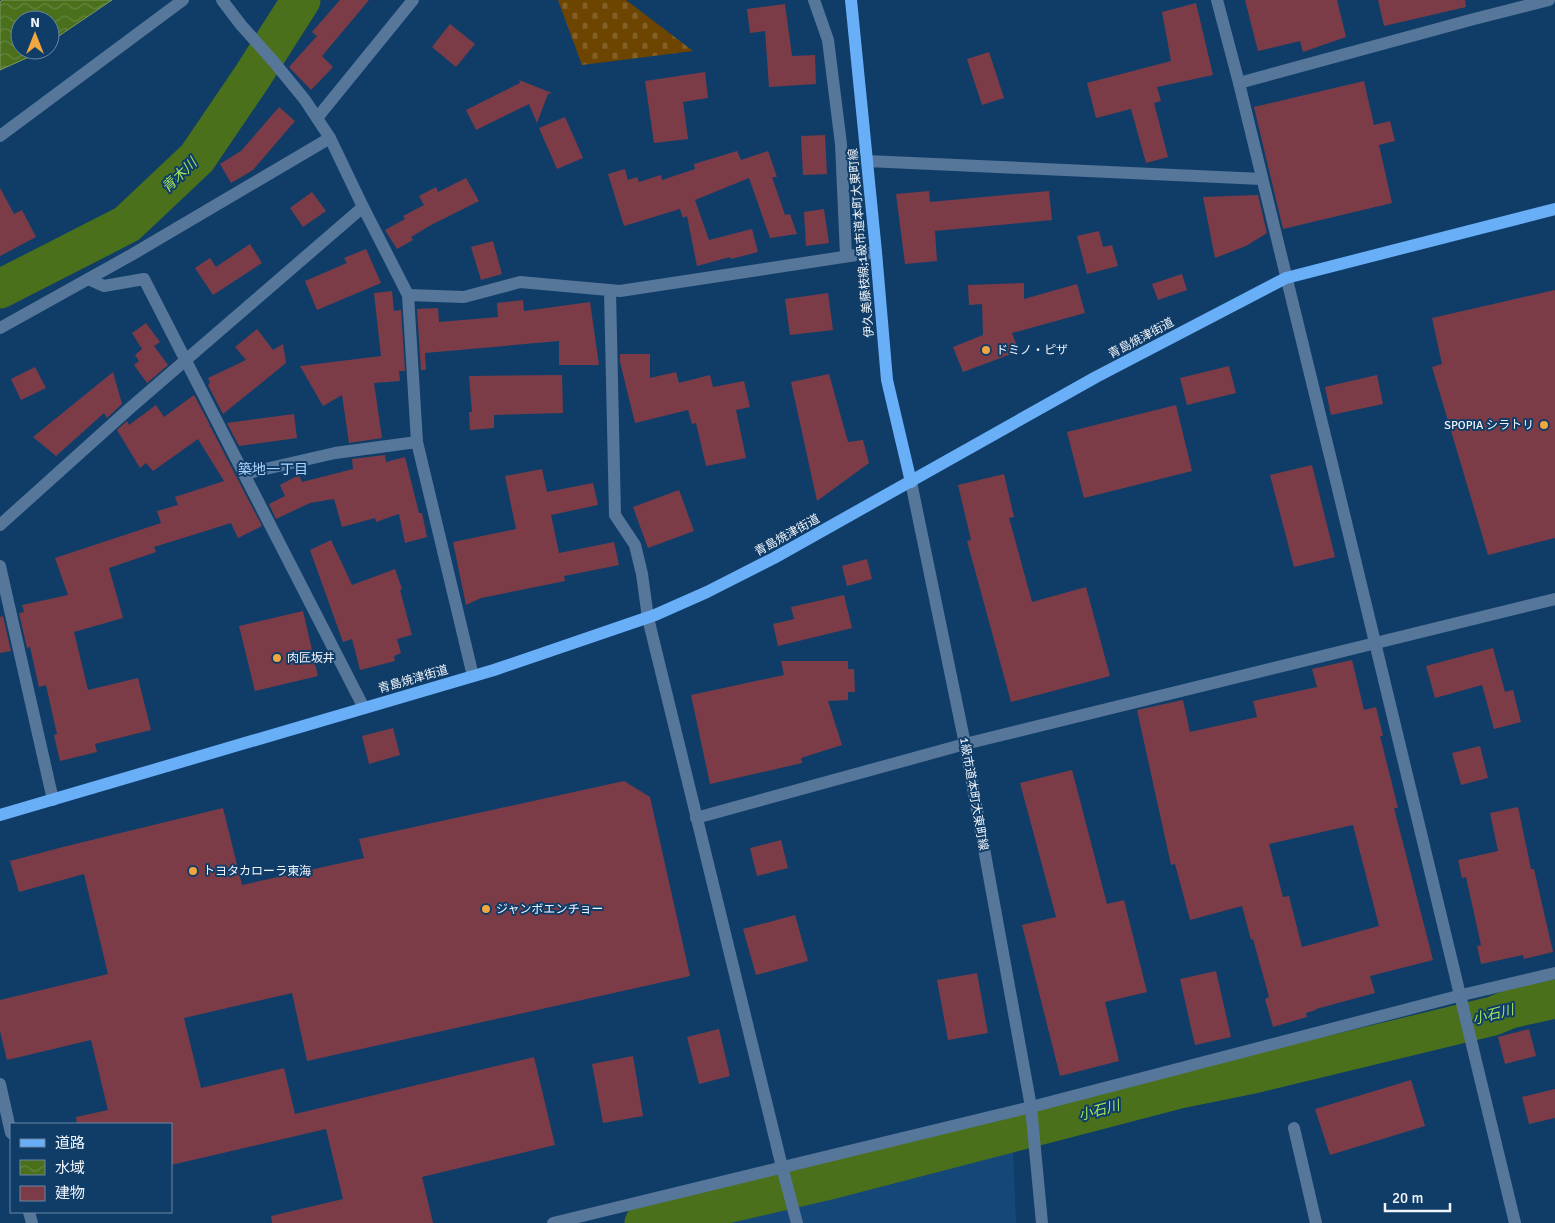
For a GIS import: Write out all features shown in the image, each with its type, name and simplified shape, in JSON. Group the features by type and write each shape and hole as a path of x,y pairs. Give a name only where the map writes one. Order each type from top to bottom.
{"main road":[{"name":"伊久美藤枝線;1級市道本町大東町線","path":"851,0 887,380 911,482"},
{"name":"青島焼津街道","path":"0,815 473,676 648,618 757,567 1096,377 1286,278 1555,209"}],"street":[{"path":"0,136 183,0"},
{"path":"222,0 305,100 330,138 408,295 417,442 473,676"},
{"path":"317,118 413,0"},
{"path":"814,0 828,40 832,68 841,144 846,255"},
{"path":"1217,0 1376,642 1462,995 1515,1223"},
{"path":"1239,83 1474,18 1549,0"},
{"path":"0,328 133,254 330,138"},
{"path":"867,161 1262,179"},
{"path":"0,525 186,360 363,207"},
{"path":"408,295 464,297 520,282 620,291 846,255 876,252"},
{"path":"88,279 104,286 144,279 364,708"},
{"path":"610,291 615,515 635,545 642,574 648,618 797,1223"},
{"path":"244,474 335,452 417,442"},
{"name":"1級市道本町大東町線","path":"911,482 966,744 1031,1107 1042,1223"},
{"path":"0,566 53,800"},
{"path":"696,818 966,744 1555,598"},
{"path":"553,1223 1031,1107 1462,995 1555,973"},
{"path":"0,1084 10,1129"},
{"path":"1294,1128 1316,1223"}],"shaded area":[{"path":"1013,1152 1016,1223 709,1223"}],"green space":[{"path":"558,0 626,0 693,51 582,65"}],"water":[{"path":"2,0 112,0 60,35 60,10 10,10 10,60 22,60 0,70 0,2"}],"building":[{"path":"340,0 369,0 322,56 333,67 311,90 289,67 317,36 312,32"},
{"path":"1245,0 1337,0 1346,37 1303,52 1300,41 1258,51"},
{"path":"1378,0 1465,0 1466,7 1384,26"},
{"path":"1196,3 1213,75 1157,87 1161,101 1154,103 1168,157 1146,163 1131,109 1096,118 1087,83 1171,61 1162,12"},
{"path":"785,4 792,56 815,55 816,84 769,87 765,31 750,33 747,9"},
{"path":"450,24 475,44 456,67 432,47"},
{"path":"989,52 1004,98 982,105 967,59"},
{"path":"705,72 708,98 683,102 688,139 654,143 645,81"},
{"path":"519,80 552,93 548,94 537,123 529,104 476,130 466,110 520,83"},
{"path":"1364,81 1374,125 1390,121 1395,141 1379,145 1392,203 1283,229 1254,107"},
{"path":"279,107 295,121 253,170 231,183 220,164 241,151"},
{"path":"565,117 583,158 557,169 539,128"},
{"path":"825,135 827,174 803,175 801,136"},
{"path":"737,151 741,160 768,151 777,177 772,177 785,215 790,214 797,234 770,238 749,178 695,200 709,240 752,229 758,252 697,266 687,216 683,218 680,209 624,226 608,174 625,169 628,180 637,177 639,182 661,175 662,180 695,169 694,164"},
{"path":"466,178 479,201 431,225 411,237 413,240 397,249 385,230 405,219 403,216 424,205 419,196 436,187 438,192"},
{"path":"0,188 14,214 22,210 36,237 0,256"},
{"path":"929,191 930,202 1049,191 1052,220 935,231 937,261 905,264 896,194"},
{"path":"312,192 326,211 303,227 290,208"},
{"path":"1258,195 1267,233 1246,246 1215,258 1203,197"},
{"path":"824,209 829,243 806,246 804,212"},
{"path":"1099,231 1103,247 1112,245 1118,266 1087,274 1077,236"},
{"path":"493,241 502,274 481,280 471,247"},
{"path":"250,244 262,263 213,295 195,268 210,258 216,267"},
{"path":"366,249 381,283 317,310 305,281 347,263 344,258"},
{"path":"1182,274 1187,290 1158,300 1152,284"},
{"path":"1024,283 1024,299 1077,284 1085,313 1012,333 1019,351 963,372 953,347 983,335 982,304 969,305 968,285"},
{"path":"1555,290 1555,538 1488,555 1432,367 1442,364 1432,318"},
{"path":"392,291 394,311 401,310 405,371 399,371 400,381 374,383 382,438 349,443 342,395 323,406 300,366 381,356 374,293"},
{"path":"828,293 833,330 790,335 785,299"},
{"path":"523,300 524,311 590,302 599,365 559,365 559,341 425,353 426,370 421,370 417,309 438,308 439,322 498,317 497,303"},
{"path":"146,323 160,342 154,346 168,365 147,383 134,365 139,361 135,355 142,349 132,333"},
{"path":"257,329 273,350 283,344 286,363 223,414 208,385 210,383 208,378 246,360 235,347"},
{"path":"620,354 650,354 650,378 676,372 679,383 710,375 713,387 744,381 750,407 736,410 746,458 706,466 696,423 692,424 688,410 635,423 620,362"},
{"path":"1229,366 1236,393 1187,405 1180,378"},
{"path":"35,367 46,388 21,400 11,379"},
{"path":"113,372 122,404 107,418 104,413 56,456 33,437"},
{"path":"829,374 848,442 863,440 869,463 817,501 791,382"},
{"path":"562,375 563,413 494,415 494,428 470,430 469,412 472,412 469,376"},
{"path":"1377,375 1383,404 1331,415 1325,387"},
{"path":"194,395 210,425 208,426 210,426 262,526 238,538 231,523 154,547 156,552 109,568 123,618 74,632 88,690 138,678 151,730 95,744 97,752 60,761 54,735 57,734 46,685 39,687 30,647 27,648 19,613 24,612 22,605 68,595 55,558 161,523 157,511 178,505 175,497 224,481 198,439 153,471 146,463 140,468 117,430 127,421 129,425 156,405 164,417"},
{"path":"1176,405 1192,471 1084,498 1067,432"},
{"path":"294,414 297,438 239,446 227,423"},
{"path":"385,455 386,462 405,457 419,513 422,513 427,537 405,543 399,514 376,522 375,518 342,527 334,499 310,503 276,519 269,504 285,496 280,485 299,475 302,482 353,469 352,459"},
{"path":"1312,465 1335,557 1294,567 1270,475"},
{"path":"542,469 547,492 593,483 598,505 551,515 559,553 614,542 619,565 564,576 565,581 481,598 466,605 453,542 516,529 505,476"},
{"path":"1004,474 1014,517 1009,518 1032,602 1086,587 1110,676 1011,702 967,541 971,540 958,485"},
{"path":"679,490 694,531 648,548 633,507"},
{"path":"331,540 352,585 395,569 402,589 400,590 412,635 397,639 401,653 394,656 395,661 360,670 352,639 343,642 310,550"},
{"path":"867,559 872,579 847,586 842,566"},
{"path":"844,595 852,628 778,646 773,624 794,619 791,607"},
{"path":"303,611 318,676 255,691 239,626"},
{"path":"3,616 11,651 0,653 0,617"},
{"path":"1493,648 1505,692 1513,690 1521,722 1494,729 1482,685 1435,698 1426,666"},
{"path":"1352,660 1364,710 1376,707 1383,736 1380,736 1398,808 1394,808 1433,960 1370,976 1375,993 1316,1009 1306,1013 1307,1017 1273,1027 1265,999 1269,997 1242,906 1190,920 1175,864 1171,865 1137,710 1183,700 1190,732 1257,717 1253,701 1317,687 1312,669","holes":["1353,825 1379,926 1302,947 1289,896 1283,897 1269,844"]},
{"path":"781,661 848,661 848,669 854,669 855,692 848,692 848,700 828,701 842,745 801,758 802,763 710,784 691,695 784,675"},
{"path":"393,728 400,755 369,764 362,736"},
{"path":"1480,746 1488,778 1461,785 1452,753"},
{"path":"1072,770 1107,904 1124,900 1147,992 1105,1002 1119,1061 1060,1076 1022,925 1056,917 1020,783"},
{"path":"624,781 650,797 690,976 307,1061 292,993 184,1018 201,1088 284,1068 295,1114 534,1057 555,1145 422,1177 433,1223 272,1223 271,1216 343,1199 326,1129 172,1165 172,1123 77,1123 76,1117 108,1110 91,1040 7,1060 0,1031 0,1000 108,974 84,874 19,892 10,861 223,808 242,885 364,858 359,839"},
{"path":"1518,807 1531,869 1534,869 1553,952 1524,959 1523,955 1481,964 1477,946 1481,945 1466,877 1462,878 1458,860 1498,851 1490,813"},
{"path":"781,840 788,868 757,876 750,848"},
{"path":"795,915 808,961 756,975 743,929"},
{"path":"1216,971 1231,1037 1195,1045 1180,979"},
{"path":"977,973 988,1033 948,1040 937,980"},
{"path":"719,1029 730,1076 699,1084 687,1037"},
{"path":"1529,1029 1536,1056 1505,1064 1498,1037"},
{"path":"633,1056 643,1116 603,1123 592,1064"},
{"path":"1411,1080 1425,1126 1330,1155 1315,1109"},
{"path":"1555,1089 1555,1118 1529,1124 1522,1097"}],"waterway":[{"name":"青木川","path":"0,289 127,224 197,158 301,0"},
{"name":"小石川","path":"644,1223 834,1179 1180,1089 1249,1075 1493,1016 1510,1009 1555,999"}],"place":[{"name":"ドミノ・ピザ","path":"986,350"},
{"name":"SPOPIA シラトリ","path":"1544,425"},
{"name":"肉匠坂井","path":"277,658"},
{"name":"トヨタカローラ東海","path":"193,871"},
{"name":"ジャンボエンチョー","path":"486,909"}],"district":[{"name":"築地一丁目","path":"273,469"}]}
